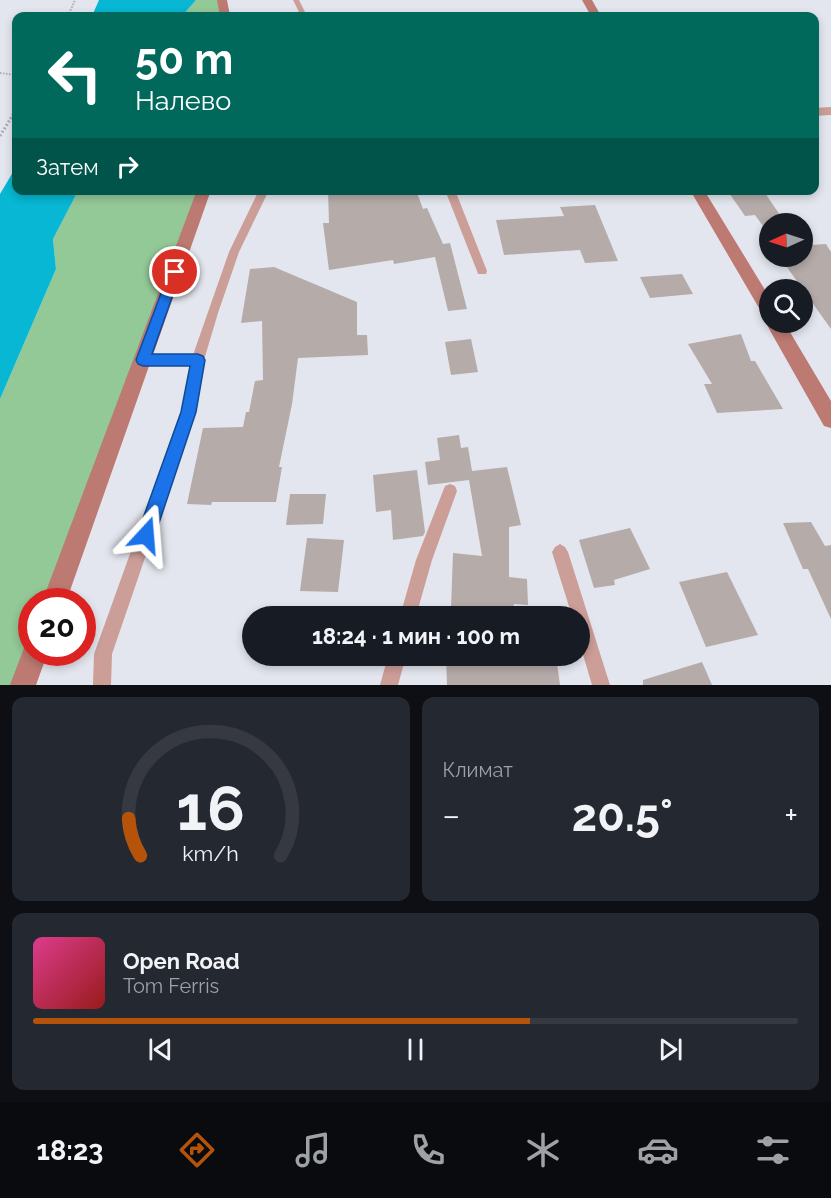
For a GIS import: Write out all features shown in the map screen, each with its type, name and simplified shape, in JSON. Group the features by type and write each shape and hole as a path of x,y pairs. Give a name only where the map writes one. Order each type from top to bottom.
{"main road":[{"path":"59,588 202,195"},
{"path":"700,195 759,295"},
{"path":"781,333 826,400 831,419"},
{"path":"23,685 30,666"}],"lane":[{"path":"102,685 103,654 188,412 198,360 234,252 262,195"},
{"path":"452,195 482,271"},
{"path":"143,360 198,360"},
{"path":"411,606 424,560 450,491"},
{"path":"560,552 601,685"},
{"path":"389,685 394,666"}],"path":[{"path":"0,136 12,116"}],"green space":[{"path":"196,0 222,0 224,12 186,12"},
{"path":"76,195 203,195 59,588 18,588 18,666 28,666 23,685 0,685 0,399 56,269 53,239"}],"water":[{"path":"99,0 196,0 186,12 94,12"},
{"path":"12,174 12,195 76,195 53,239 56,269 0,399 0,194"}],"building":[{"path":"328,195 418,195 423,209 427,208 443,244 450,243 467,309 448,311 435,257 394,264 393,260 329,270 323,223 329,223"},
{"path":"730,195 766,195 779,213 759,213 759,221 755,215 745,216"},
{"path":"595,205 618,261 585,263 580,250 504,255 496,220 564,216 560,207"},
{"path":"826,244 831,252 831,329 813,304 813,279 795,279 787,267 813,267 813,245"},
{"path":"274,267 357,302 357,335 367,335 368,355 298,358 292,404 279,467 282,467 276,502 187,504 203,428 243,427 246,412 249,412 255,381 263,380 262,321 241,323 250,269"},
{"path":"682,274 693,294 650,298 640,277"},
{"path":"741,334 751,361 755,361 783,409 717,413 704,384 712,384 688,344"},
{"path":"471,339 478,372 451,375 445,342"},
{"path":"459,435 461,448 468,447 472,471 507,467 521,525 509,527 509,577 527,579 528,605 451,606 453,553 482,556 469,480 428,485 425,462 440,460 437,438"},
{"path":"417,470 425,532 423,536 393,540 391,510 376,512 373,475"},
{"path":"290,494 326,494 323,524 286,525"},
{"path":"811,522 825,546 831,545 831,619 808,569 803,569 783,523"},
{"path":"630,528 650,569 614,580 615,585 594,588 579,540"},
{"path":"307,538 344,540 338,592 300,591"},
{"path":"727,572 758,635 706,647 679,582"},
{"path":"702,662 712,685 643,685 643,680"},
{"path":"446,666 557,666 560,685 447,685"}],"route":[{"path":"146,535 188,412 198,360 143,360 175,272"}]}
